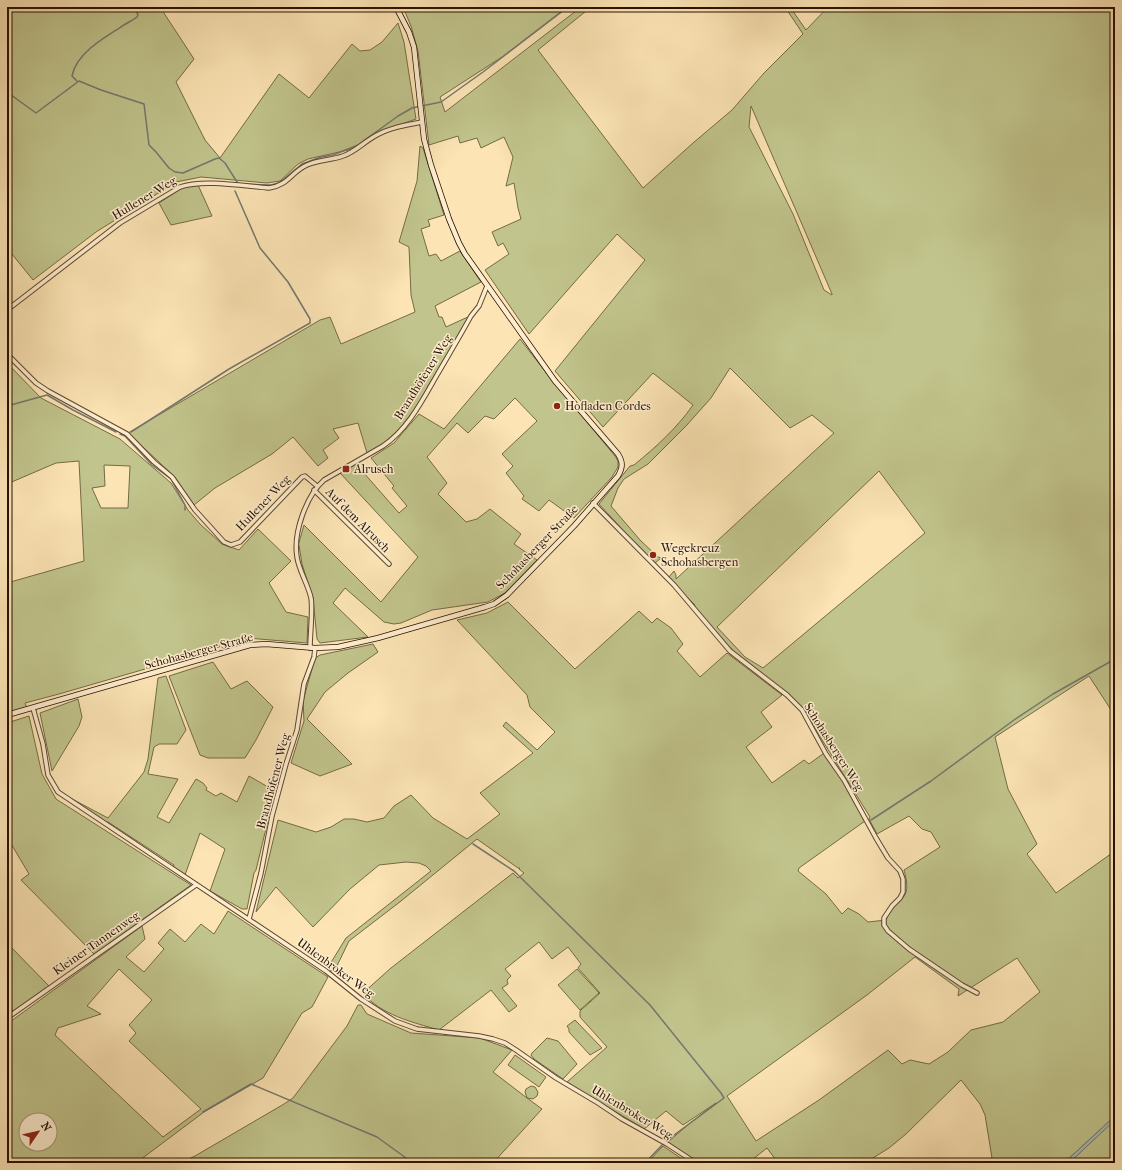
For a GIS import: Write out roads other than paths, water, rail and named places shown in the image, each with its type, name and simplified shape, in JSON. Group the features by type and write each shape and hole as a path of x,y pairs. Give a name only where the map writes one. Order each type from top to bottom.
{"street":[{"name":"Schohasberger Straße","path":"7,716 250,646 266,644 312,648 338,647 356,644 494,604 507,595 539,562 618,476 622,467 622,459 555,381 465,254 453,230 426,152 420,112 414,47 409,32 396,7"},
{"name":"Hullener Weg","path":"7,310 120,223 180,187 189,184 201,183 269,188 275,187 281,185 309,164 344,156 374,136 397,127 422,122"},
{"name":"Brandhöfener Weg","path":"249,919 261,873 272,816 297,730 304,684 314,657 312,648 311,599 297,558 296,545 302,519 317,486 334,474 383,446 401,431 420,405 471,316 479,306 487,286"},
{"name":"Hullener Weg","path":"7,354 36,383 127,434 154,462 176,481 195,510 224,542 231,545 240,542 302,477 308,477 317,486"},
{"name":"Auf dem Alrusch","path":"314,490 388,564"},
{"name":"Schohasberger Weg","path":"594,503 674,585 730,651 787,695 802,710 826,754 844,780 888,858 900,871 904,879 900,898 892,906 884,918 884,925 888,931 915,953 962,985 977,993"},
{"name":"Uhlenbroker Weg","path":"33,708 43,744 48,775 58,792 326,971 361,999 391,1019 417,1029 479,1036 504,1043 556,1078 696,1163"},
{"name":"Kleiner Tannenweg","path":"7,1018 196,885"}],"water":[{"path":"1115,1116 1115,1120 1069,1163 1064,1163"}],"waterway":[{"path":"77,81 72,76 79,61 91,47 137,17 138,15 135,7"},
{"path":"7,92 36,113 79,81 144,104 149,145 169,168 175,172 183,173 219,158 225,163 237,182 240,184 271,185 279,183 302,164 321,157 333,155 358,145 398,116 412,108 441,102 568,7"},
{"path":"1111,7 1115,19"},
{"path":"131,432 229,369 310,323 310,319 288,282 260,248 235,191"},
{"path":"7,406 47,395 116,432"},
{"path":"120,434 125,436 152,465 171,479 185,505 185,510"},
{"path":"871,820 931,781 1014,720 1053,694 1115,659"},
{"path":"473,844 514,871 650,1005 721,1093 724,1098 666,1141"},
{"path":"203,1112 251,1084 377,1137 413,1163"},
{"path":"645,1163 663,1144"}],"place":[{"name":"Hofladen Cordes","path":"557,406"},
{"name":"Alrusch","path":"346,469"},
{"name":"Wegekreuz Schohasbergen","path":"653,555"}]}
